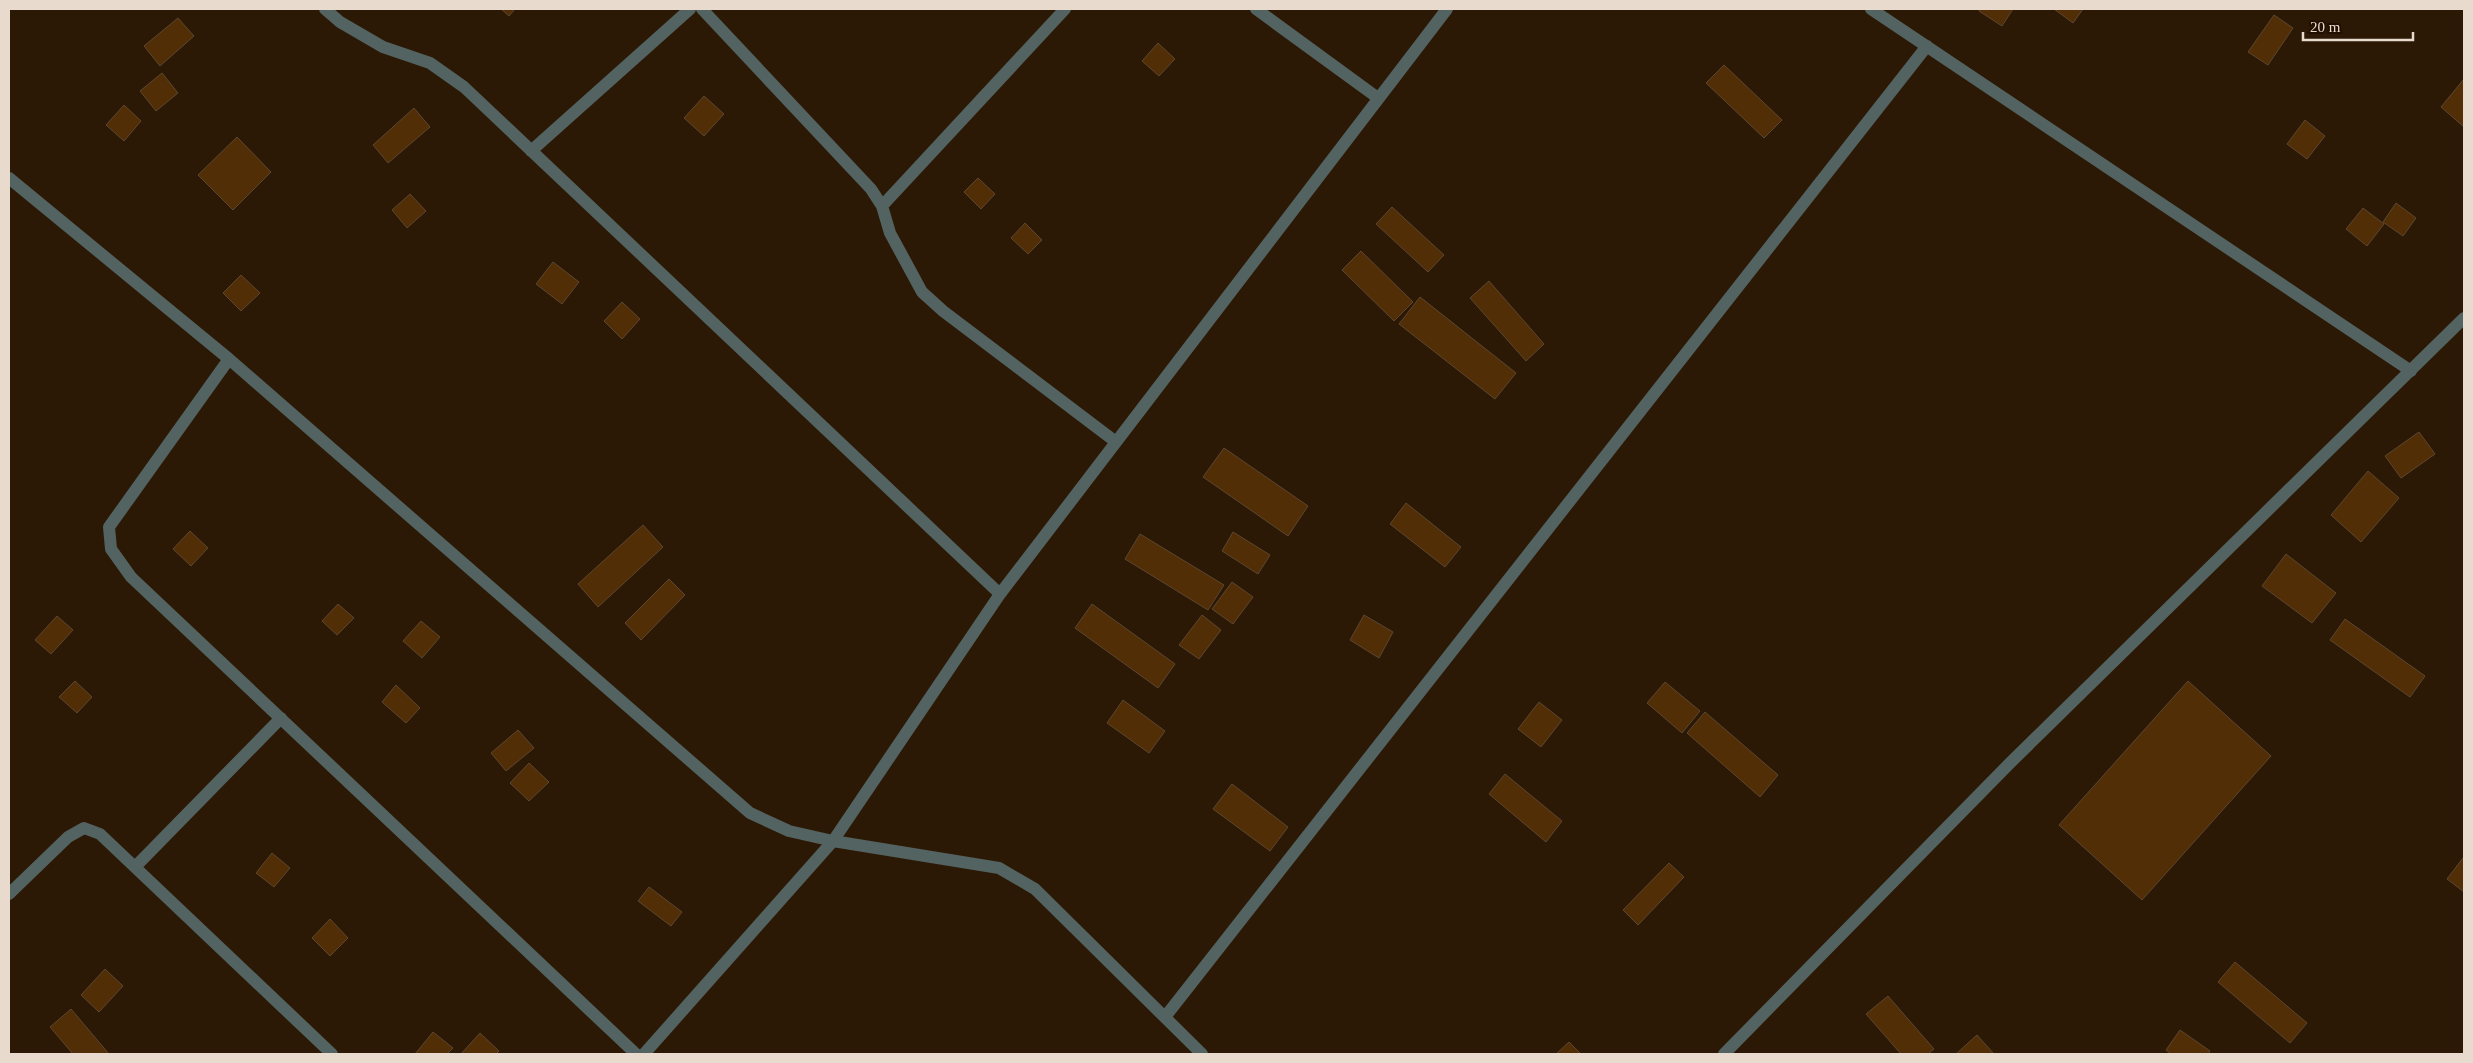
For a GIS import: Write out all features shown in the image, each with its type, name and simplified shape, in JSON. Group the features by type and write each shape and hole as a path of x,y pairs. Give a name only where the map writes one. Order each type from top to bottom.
{"street":[{"path":"326,9 340,22 383,47 430,63 464,87 1000,594"},
{"path":"531,151 690,9"},
{"path":"702,9 871,190 882,206 890,233 922,292 943,311 1116,442"},
{"path":"882,206 1065,9"},
{"path":"1256,9 1378,98"},
{"path":"644,1054 833,841 1000,594 1447,9"},
{"path":"1871,9 2411,371"},
{"path":"1164,1017 1927,46"},
{"path":"9,178 229,359 750,813 789,831 833,841 999,868 1035,889 1202,1054"},
{"path":"1724,1054 2010,763 2464,318"},
{"path":"229,359 109,527 111,549 131,577 636,1054"},
{"path":"135,867 281,718"},
{"path":"9,894 68,837 84,828 100,834 332,1054"}],"building":[{"path":"501,9 515,9 509,16"},
{"path":"1980,9 2013,9 2002,26 1979,11"},
{"path":"2054,9 2083,9 2073,23"},
{"path":"2274,15 2293,28 2268,65 2248,52"},
{"path":"178,18 194,36 160,66 144,46"},
{"path":"1158,43 1175,59 1159,76 1142,61"},
{"path":"1724,65 1782,120 1764,138 1706,83"},
{"path":"162,73 178,93 156,111 140,91"},
{"path":"2464,79 2464,127 2441,107"},
{"path":"704,96 724,114 704,136 684,118"},
{"path":"124,105 141,121 124,141 106,125"},
{"path":"414,108 430,127 388,163 373,145"},
{"path":"2305,120 2325,136 2307,159 2287,144"},
{"path":"237,137 271,172 233,210 198,175"},
{"path":"978,178 995,194 981,209 964,192"},
{"path":"410,194 426,211 407,228 392,210"},
{"path":"2396,203 2416,218 2403,236 2383,222"},
{"path":"1392,207 1444,255 1428,272 1376,224"},
{"path":"2363,208 2384,224 2367,246 2346,229"},
{"path":"1025,223 1042,240 1028,254 1011,238"},
{"path":"1361,251 1413,302 1394,321 1342,270"},
{"path":"553,262 579,282 562,304 536,284"},
{"path":"241,275 260,293 241,311 223,293"},
{"path":"1489,281 1544,344 1526,361 1470,298"},
{"path":"1420,297 1516,373 1495,399 1399,324"},
{"path":"622,302 640,319 622,339 604,321"},
{"path":"2419,432 2435,454 2401,478 2385,456"},
{"path":"1224,448 1308,506 1288,536 1203,477"},
{"path":"2368,471 2399,498 2361,542 2331,515"},
{"path":"1406,503 1461,547 1445,567 1390,524"},
{"path":"643,525 663,547 598,607 578,584"},
{"path":"190,531 208,548 191,566 173,549"},
{"path":"1233,532 1270,555 1258,574 1222,551"},
{"path":"1140,534 1224,585 1208,610 1125,559"},
{"path":"2286,554 2336,593 2312,623 2262,586"},
{"path":"669,579 685,595 641,640 625,623"},
{"path":"1232,582 1253,597 1233,624 1212,609"},
{"path":"338,604 354,618 337,635 322,621"},
{"path":"1092,604 1175,664 1158,688 1075,628"},
{"path":"1202,615 1221,630 1199,659 1179,645"},
{"path":"1364,615 1393,632 1379,658 1350,640"},
{"path":"57,616 73,630 51,654 35,640"},
{"path":"2345,619 2425,676 2410,697 2330,640"},
{"path":"421,621 440,637 422,658 403,641"},
{"path":"75,681 92,697 77,713 59,697"},
{"path":"2188,681 2271,756 2142,900 2059,825"},
{"path":"1665,682 1700,711 1682,733 1647,703"},
{"path":"396,685 420,708 406,723 382,702"},
{"path":"1123,700 1165,731 1149,753 1107,723"},
{"path":"1539,702 1562,720 1541,747 1518,729"},
{"path":"1705,712 1778,775 1760,797 1687,733"},
{"path":"518,730 534,748 506,771 491,753"},
{"path":"529,763 549,782 529,801 510,783"},
{"path":"1505,774 1562,821 1546,842 1489,794"},
{"path":"1232,784 1288,827 1270,851 1213,809"},
{"path":"272,853 290,868 274,887 256,873"},
{"path":"2464,859 2464,892 2447,879"},
{"path":"1669,863 1684,877 1638,925 1623,910"},
{"path":"649,887 682,912 671,926 638,901"},
{"path":"330,919 348,938 330,956 312,938"},
{"path":"2235,962 2307,1023 2290,1043 2218,982"},
{"path":"105,969 123,986 99,1012 81,995"},
{"path":"1888,996 1934,1049 1928,1054 1901,1054 1866,1014"},
{"path":"71,1009 109,1054 73,1054 50,1027"},
{"path":"2180,1030 2210,1051 2208,1054 2171,1054 2166,1050"},
{"path":"433,1032 453,1048 447,1054 415,1054"},
{"path":"480,1033 499,1051 496,1054 461,1054"},
{"path":"1977,1035 1994,1054 1956,1054"},
{"path":"1569,1042 1581,1054 1556,1054"}]}
